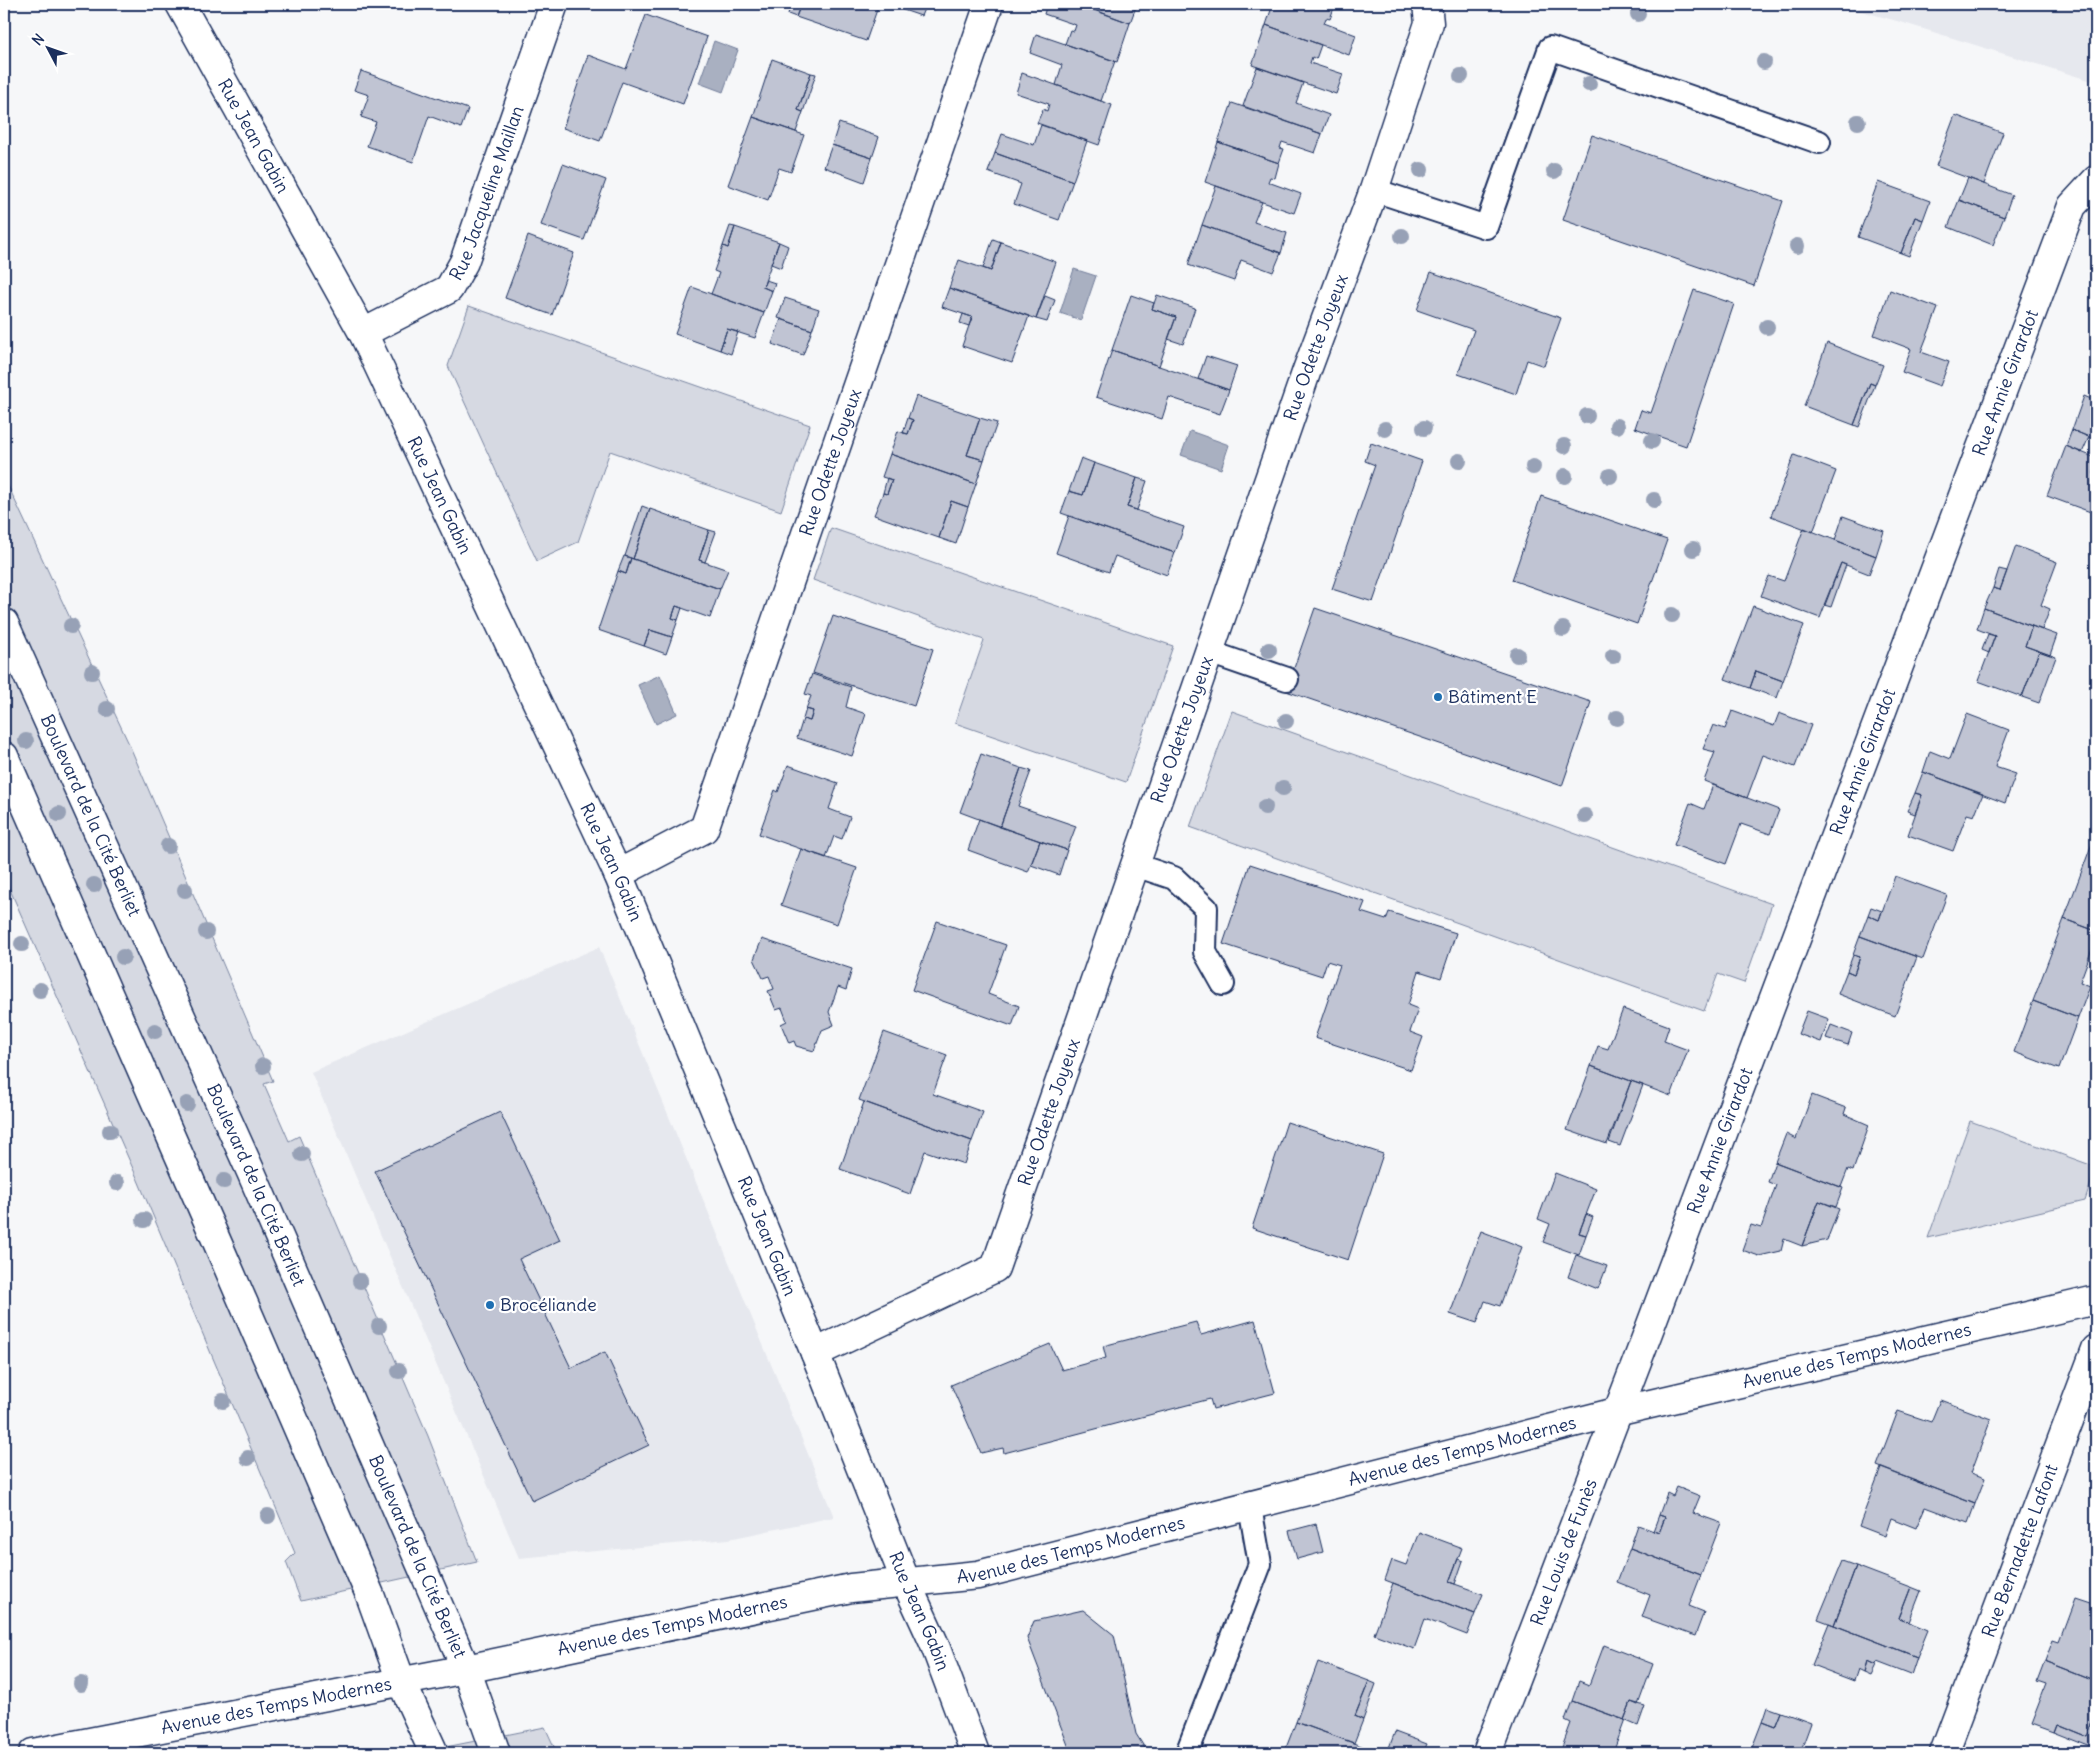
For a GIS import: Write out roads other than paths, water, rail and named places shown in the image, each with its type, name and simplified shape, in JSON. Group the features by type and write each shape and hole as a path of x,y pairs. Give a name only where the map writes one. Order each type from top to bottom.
{"street":[{"name":"Rue Jean Gabin","path":"180,4 363,333 618,874 815,1353 906,1582 934,1643 975,1753"},
{"name":"Rue Jacqueline Maillan","path":"363,333 449,289 464,262 554,4"},
{"name":"Rue Odette Joyeux","path":"618,874 704,829 989,4"},
{"name":"Rue Odette Joyeux","path":"815,1353 995,1268 1304,380 1374,190 1429,22 1428,4"},
{"name":"Rue Annie Girardot","path":"1641,1351 2072,206 2096,180"},
{"name":"Boulevard de la Cité Berliet","path":"4,623 252,1172 466,1668 496,1753"},
{"path":"4,756 370,1595 401,1681 434,1753"},
{"name":"Avenue des Temps Modernes","path":"33,1753 466,1668 851,1588 978,1575 1616,1412 2096,1300"},
{"name":"Rue Bernadette Lafont","path":"1944,1753 2096,1349"},
{"name":"Rue Louis de Funès","path":"1487,1753 1616,1412 1641,1351"}],"lane":[{"path":"1374,190 1486,227 1550,48 1819,142"},
{"path":"1209,652 1287,679"},
{"path":"1135,865 1174,878 1206,908 1205,952 1223,984"},
{"path":"1187,1753 1260,1564 1250,1507"}],"water":[{"path":"714,41 738,50 723,92 699,83"},
{"path":"1074,269 1096,276 1081,320 1060,313"},
{"path":"1190,431 1229,445 1221,469 1181,455"},
{"path":"660,675 677,714 656,724 638,685"}],"place":[{"name":"Bâtiment E","path":"1438,697"},
{"name":"Brocéliande","path":"490,1305"}]}
